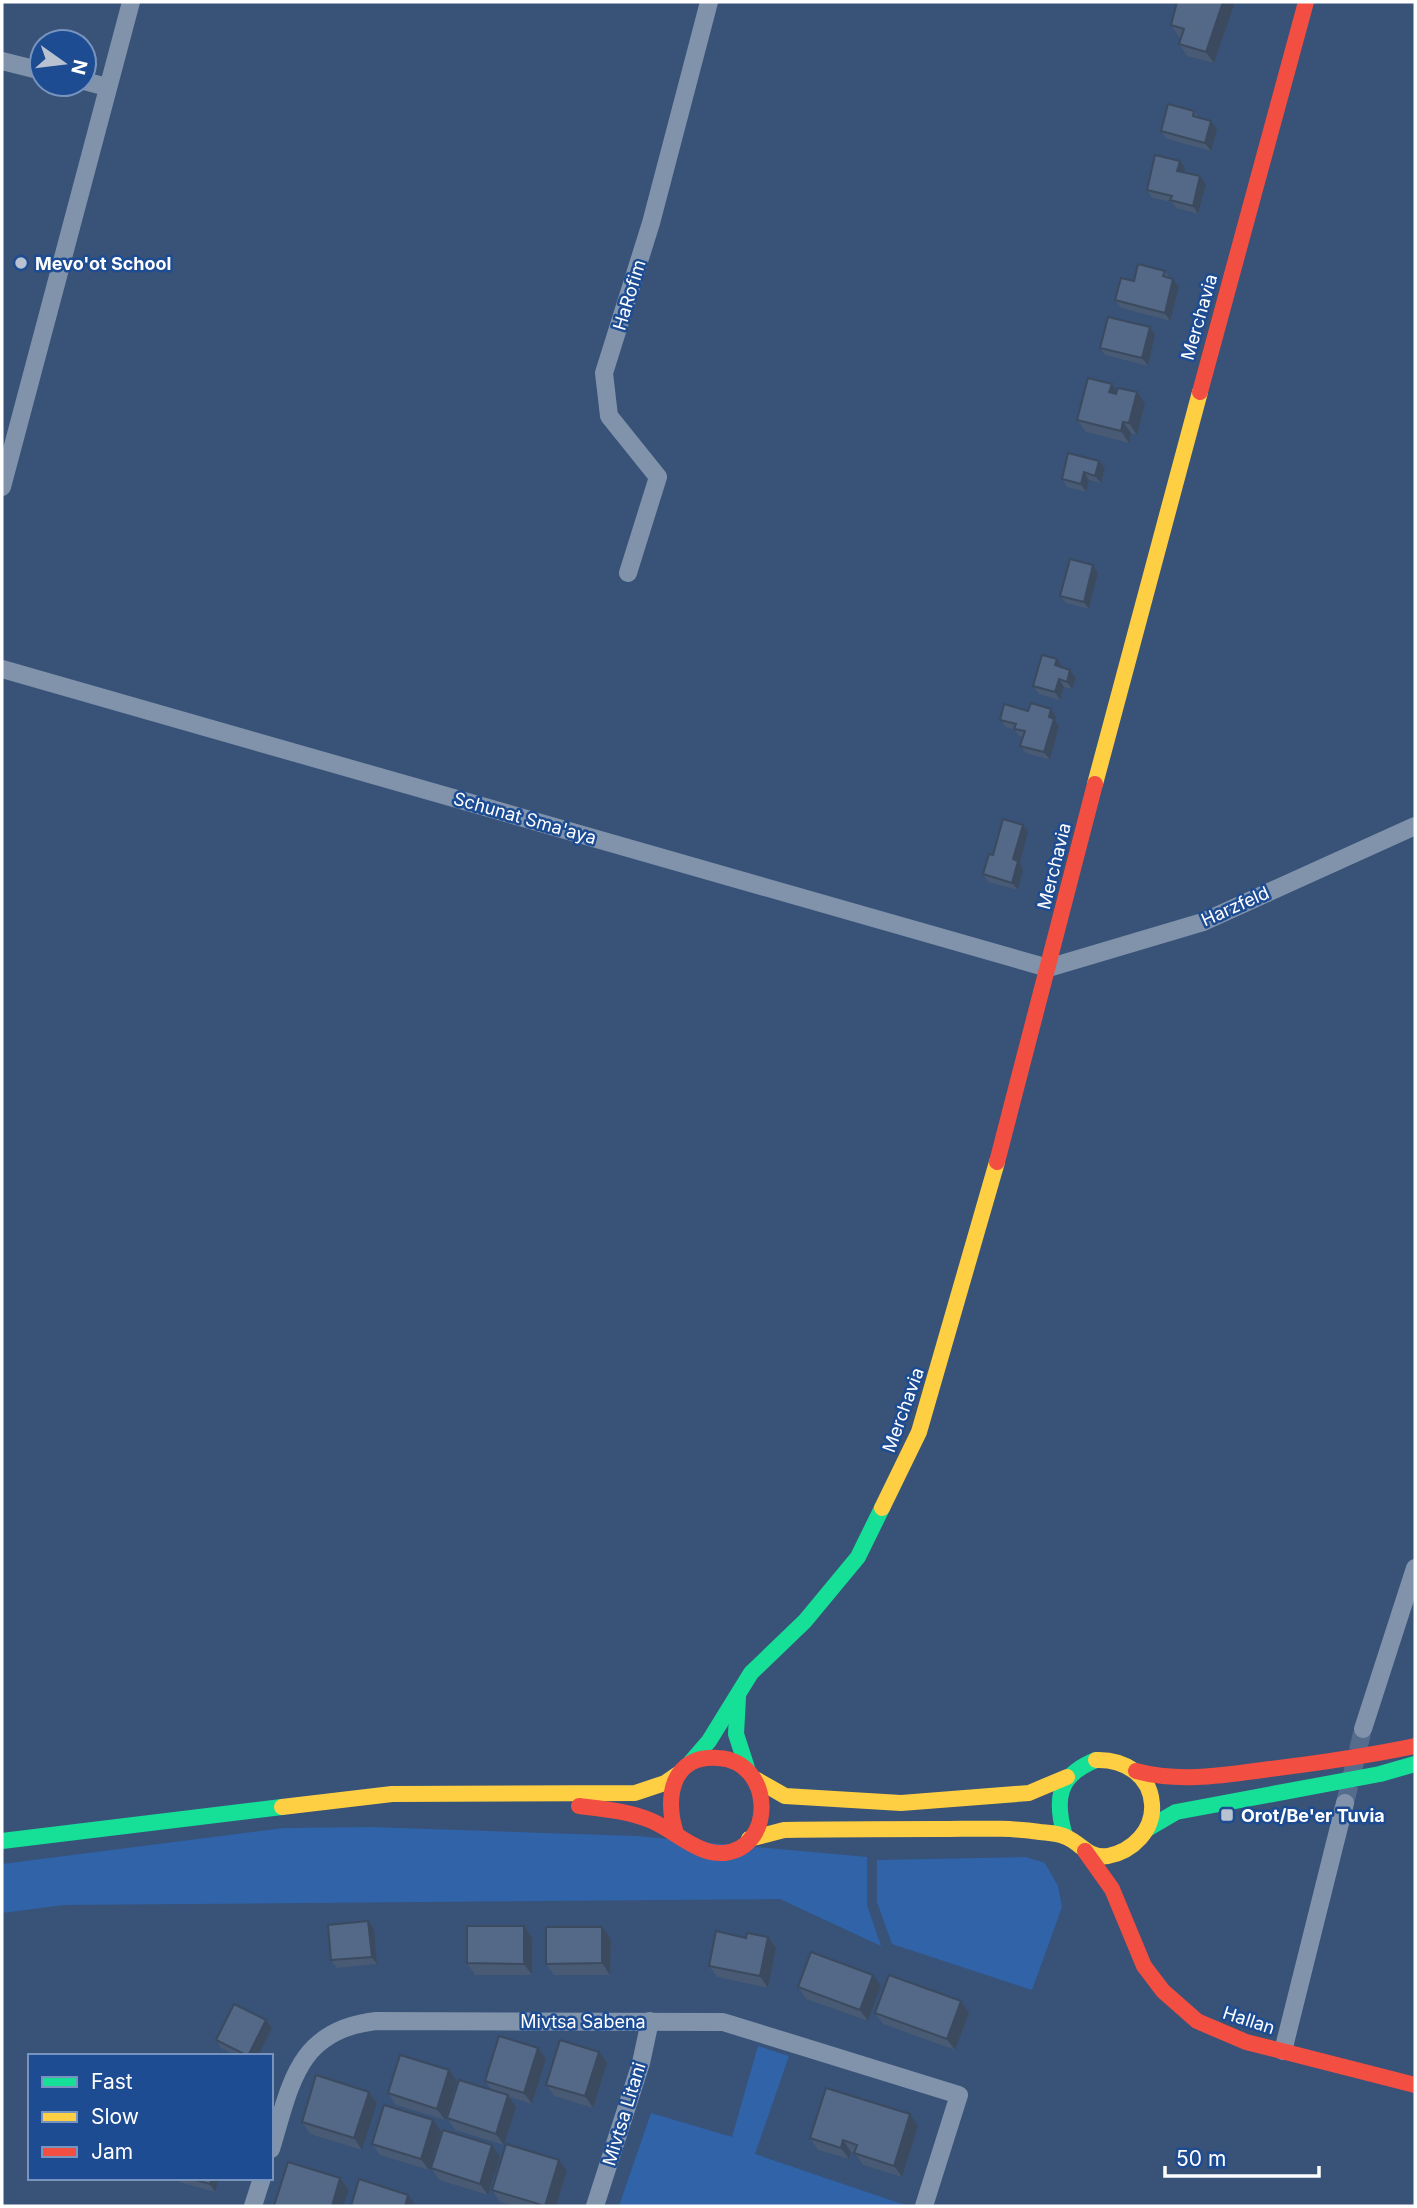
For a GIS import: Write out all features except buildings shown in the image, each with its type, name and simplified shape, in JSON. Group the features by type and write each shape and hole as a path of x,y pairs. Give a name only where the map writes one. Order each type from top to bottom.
{"main road":[{"name":"Merchavia","path":"684,1768 709,1741 738,1689 805,1621 858,1557 919,1432 1011,1114 1206,363 1306,2"},
{"path":"502,1795 625,1813 652,1821 676,1833 688,1845 703,1851 720,1853 736,1849 749,1839 759,1826 763,1810 752,1774 737,1748 735,1734 738,1689"},
{"path":"2,1841 392,1794 635,1793 664,1783 704,1757 719,1756 735,1760 785,1796 813,1800 901,1803 1029,1793 1067,1777 1079,1767 1109,1759 1153,1777 1203,1777 1375,1756 1415,1746"},
{"path":"1067,1777 1059,1790 1056,1805 1058,1822 1065,1836 1085,1852 1108,1856 1132,1847 1147,1829 1176,1812 1380,1774 1415,1764"},
{"path":"676,1833 669,1818 667,1802 670,1787 684,1768"},
{"path":"1136,1771 1152,1798 1152,1814 1147,1829"},
{"path":"749,1839 775,1831 819,1829 990,1829 1065,1836"},
{"name":"HaIlan","path":"1125,1917 1123,1869 1132,1847"},
{"name":"HaIlan","path":"1085,1852 1112,1889 1144,1966 1181,2010 1222,2034 1415,2085"}],"street":[{"path":"2,487 131,2"},
{"name":"HaRofim","path":"628,573 659,477 610,416 604,373 651,223 709,2"},
{"path":"2,61 28,68"},
{"path":"98,85 107,87"},
{"name":"Schunat Sma'aya","path":"2,669 1048,968"},
{"name":"Harzfeld","path":"1048,968 1203,922 1415,826"},
{"path":"1363,1729 1415,1568"},
{"path":"1283,2051 1345,1803"},
{"name":"Mivtsa Sabena","path":"273,2143 289,2091 304,2058 317,2043 349,2024 376,2021 695,2020 749,2028 959,2095 924,2206"},
{"name":"Mivtsa Litani","path":"595,2206 641,2063 650,2021"},
{"path":"253,2206 261,2180"}],"shaded area":[{"path":"372,1827 636,1836 867,1857 867,1905 881,1946 780,1899 64,1905 2,1913 2,1864 284,1828"},
{"path":"1026,1857 1045,1863 1058,1886 1062,1907 1032,1990 892,1944 877,1902 877,1860"},
{"path":"758,2046 789,2056 755,2154 908,2206 619,2206 651,2113 732,2137"}],"tunnel":[{"path":"1345,1803 1363,1729"}],"traffic: fast":[{"path":"690,1763 709,1741 751,1673 805,1621 858,1557 882,1508"},
{"path":"738,1697 736,1734 747,1768"},
{"path":"1065,1836 1060,1811 1062,1790 1074,1773 1096,1760"},
{"path":"1147,1829 1176,1812 1380,1774 1415,1764"},
{"path":"2,1841 282,1807"}],"traffic: slow":[{"path":"1095,784 1200,392"},
{"path":"882,1508 919,1432 997,1162"},
{"path":"749,1839 784,1830 1015,1829 1060,1835 1091,1853 1108,1856 1126,1849 1146,1831 1152,1804 1146,1784 1133,1770 1116,1762 1096,1760"},
{"path":"282,1807 392,1794 635,1793 665,1783 678,1774"},
{"path":"757,1780 785,1796 901,1803 1029,1793 1067,1777"}],"traffic: jam":[{"path":"1200,392 1306,2"},
{"path":"997,1162 1095,784"},
{"path":"1136,1771 1170,1777 1220,1775 1343,1759 1415,1746"},
{"path":"579,1806 643,1818 705,1850 724,1853 741,1848 753,1836 760,1822 762,1805 758,1788 750,1773 736,1763 718,1758 690,1763 681,1771 672,1793 672,1820 676,1833"},
{"path":"1085,1851 1112,1889 1144,1966 1163,1991 1197,2021 1246,2042 1415,2085"}],"place":[{"name":"Mevo'ot School","path":"21,263"},
{"name":"Orot/Be'er Tuvia","path":"1227,1815"}]}
